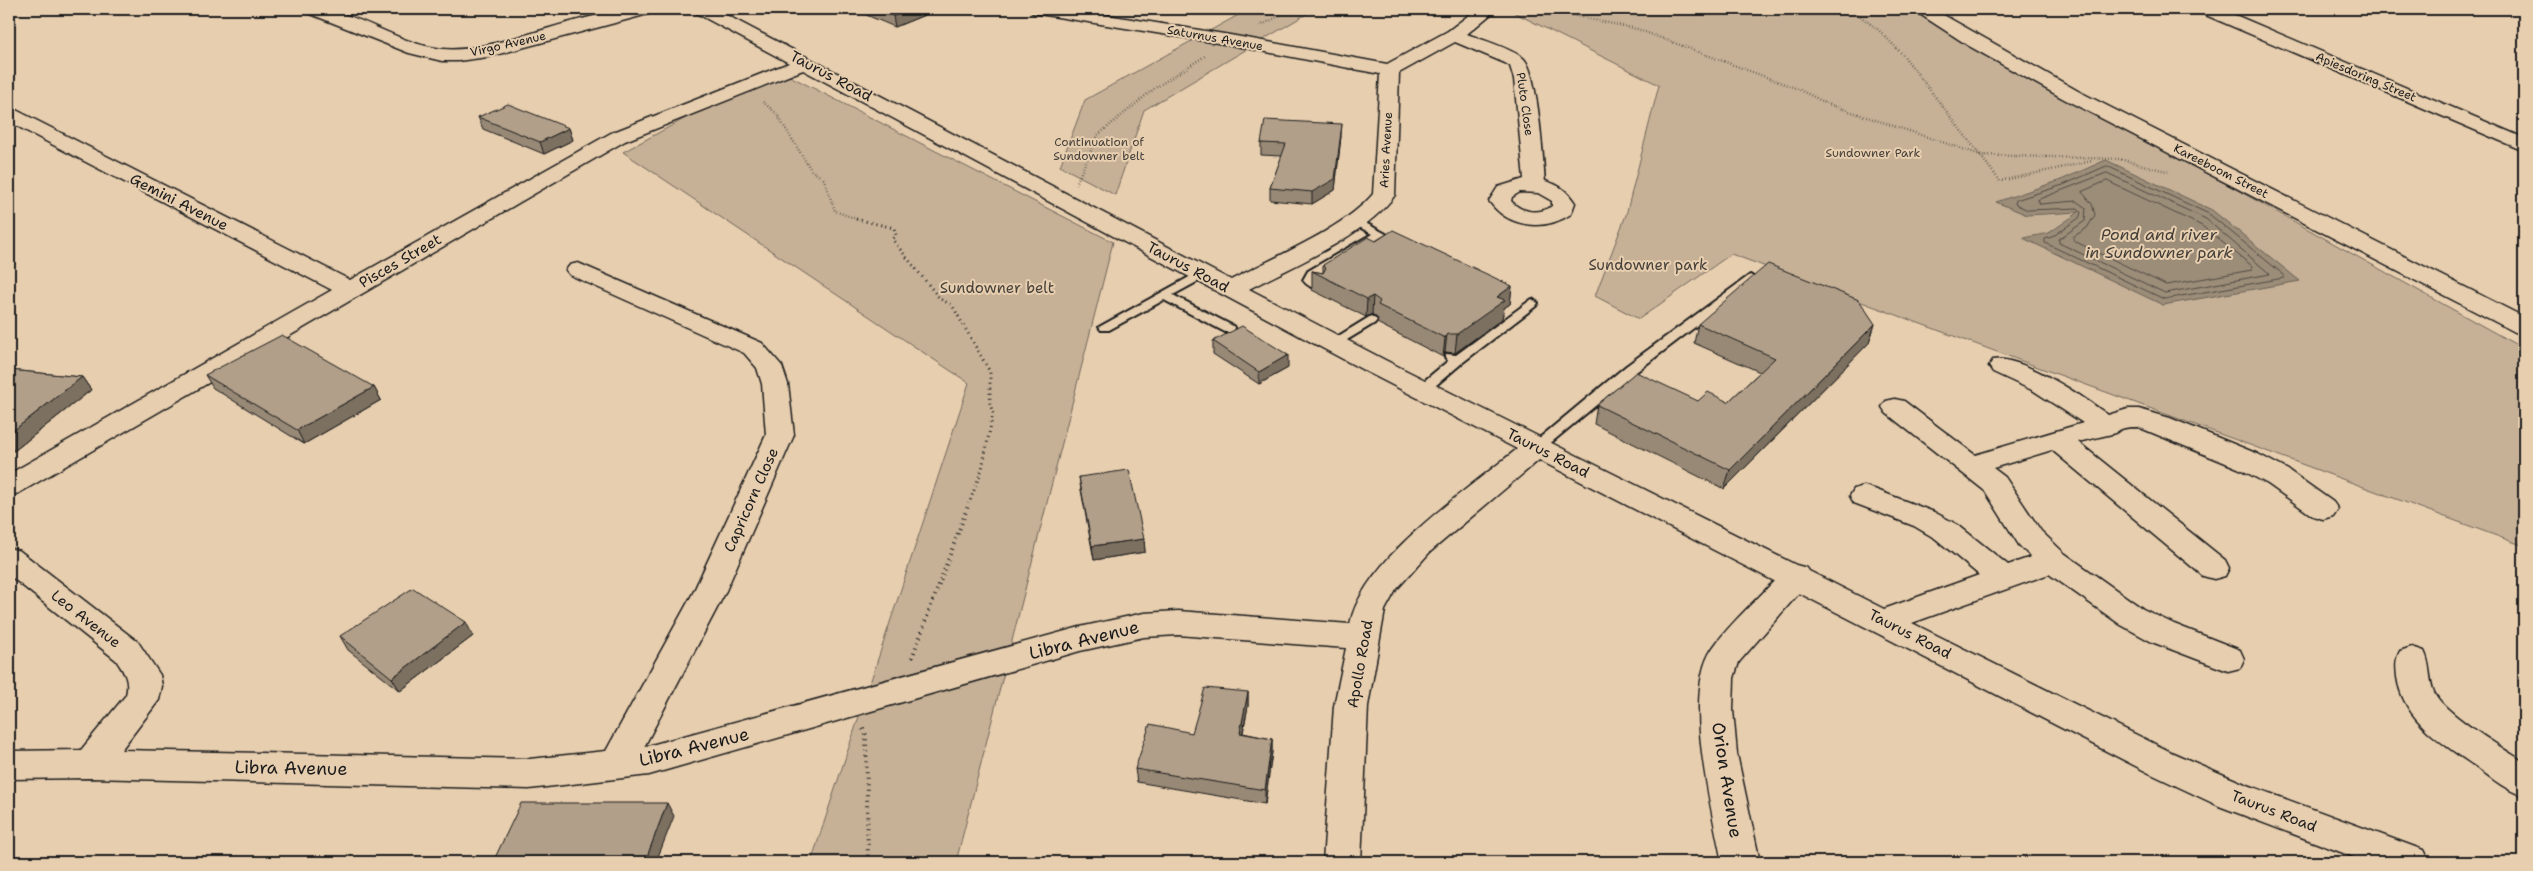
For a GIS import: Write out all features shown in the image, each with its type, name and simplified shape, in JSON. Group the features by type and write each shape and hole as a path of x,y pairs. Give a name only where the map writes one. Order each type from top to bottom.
{"street":[{"name":"Virgo Avenue","path":"314,9 416,49 437,54 458,55 503,47 646,9"},
{"name":"Taurus Road","path":"702,9 1230,289 1536,448 1796,576 2170,767 2232,795 2410,862"},
{"name":"Saturnus Avenue","path":"1039,9 1230,40 1390,70"},
{"path":"1390,70 1454,35 1488,9"},
{"name":"Kareeboom Street","path":"1922,9 1975,42 2071,95 2524,327"},
{"name":"Apiesdoring Street","path":"2207,9 2524,144"},
{"name":"Pluto Close","path":"1454,35 1504,54 1518,63 1524,79 1535,186"},
{"name":"Pisces Street","path":"9,486 618,138 805,63"},
{"name":"Aries Avenue","path":"1230,289 1356,221 1375,207 1384,195 1390,70"},
{"name":"Gemini Avenue","path":"9,114 350,290"},
{"name":"Capricorn Close","path":"578,270 753,348 769,366 778,408 780,435 717,576 617,764"},
{"path":"2002,366 2056,391 2106,427"},
{"path":"1894,407 1996,484 2030,538 2053,561 2132,617 2163,633 2228,659"},
{"path":"1973,465 2132,418 2160,424 2264,470 2323,509"},
{"path":"2057,440 2214,568"},
{"name":"Apollo Road","path":"1342,862 1351,706 1369,610 1385,582 1419,545 1536,448"},
{"path":"1864,496 1924,519 1947,532 2003,578"},
{"name":"Leo Avenue","path":"9,559 127,651 143,675 145,686 142,700 90,764"},
{"path":"1883,621 2053,561"},
{"name":"Orion Avenue","path":"1741,862 1720,754 1716,710 1717,678 1724,656 1796,576"},
{"name":"Libra Avenue","path":"9,765 90,764 529,774 649,761 899,692 1080,639 1144,625 1178,623 1364,637"},
{"path":"2412,660 2416,688 2422,701 2430,710 2442,722 2524,781"}],"lane":[{"path":"1318,286 1309,280 1312,274 1380,234 1356,221"},
{"path":"1105,327 1202,274"},
{"path":"1536,448 1630,369 1750,279"},
{"path":"1165,295 1229,329"},
{"path":"1423,389 1454,359 1532,302"},
{"path":"1333,343 1371,320"}],"path":[{"path":"1068,203 1098,135 1155,88 1230,40 1293,9"},
{"path":"1542,9 1637,30 1798,89 1828,104 1981,155 2098,160 2119,159 2176,174"},
{"path":"1851,9 1881,32 1903,56 2000,181 2098,160"},
{"path":"746,86 776,113 811,170 824,179 835,211 861,221 894,228 896,235 892,239 940,299 952,305 990,372 990,403 993,414 982,470 899,692"},
{"path":"847,706 866,734 868,862"}],"green space":[{"name":"Continuation of Sundowner belt","path":"1249,9 1315,9 1144,110 1115,195 1060,166 1085,100"},
{"name":"Sundowner Park","path":"1507,9 1911,9 2524,349 2524,546 1731,254 1639,319 1595,296 1626,215 1659,85"},
{"name":"Sundowner belt","path":"776,69 1113,242 956,862 811,862 969,383 623,152"}],"water":[{"name":"Pond and river in Sundowner park","path":"2106,160 2212,210 2300,281 2163,305 2023,238 2049,233 2079,212 2027,215 1996,202 2061,180"}],"building":[{"path":"876,9 911,9 893,16"},
{"path":"508,104 569,128 540,142 478,117"},
{"path":"1265,120 1342,124 1335,179 1312,192 1270,188 1286,144 1261,143"},
{"path":"1393,230 1512,286 1497,297 1505,300 1457,334 1447,334 1445,338 1378,305 1380,301 1373,296 1367,299 1312,271 1323,273 1326,268 1323,265 1368,237 1376,241"},
{"path":"1768,264 1859,300 1875,324 1730,470 1597,405 1636,372 1698,401 1708,392 1728,402 1775,358 1698,324"},
{"path":"1242,326 1288,355 1259,372 1213,341"},
{"path":"282,335 374,387 297,430 205,375"},
{"path":"9,370 82,377 9,434"},
{"path":"1129,470 1144,539 1092,546 1079,477"},
{"path":"413,588 466,622 392,678 340,636"},
{"path":"1205,688 1248,692 1240,733 1272,739 1265,790 1135,769 1150,724 1192,733"},
{"path":"521,803 667,803 645,862 493,862"}],"park label":[{"name":"Sundowner park","path":"1648,265"}]}
